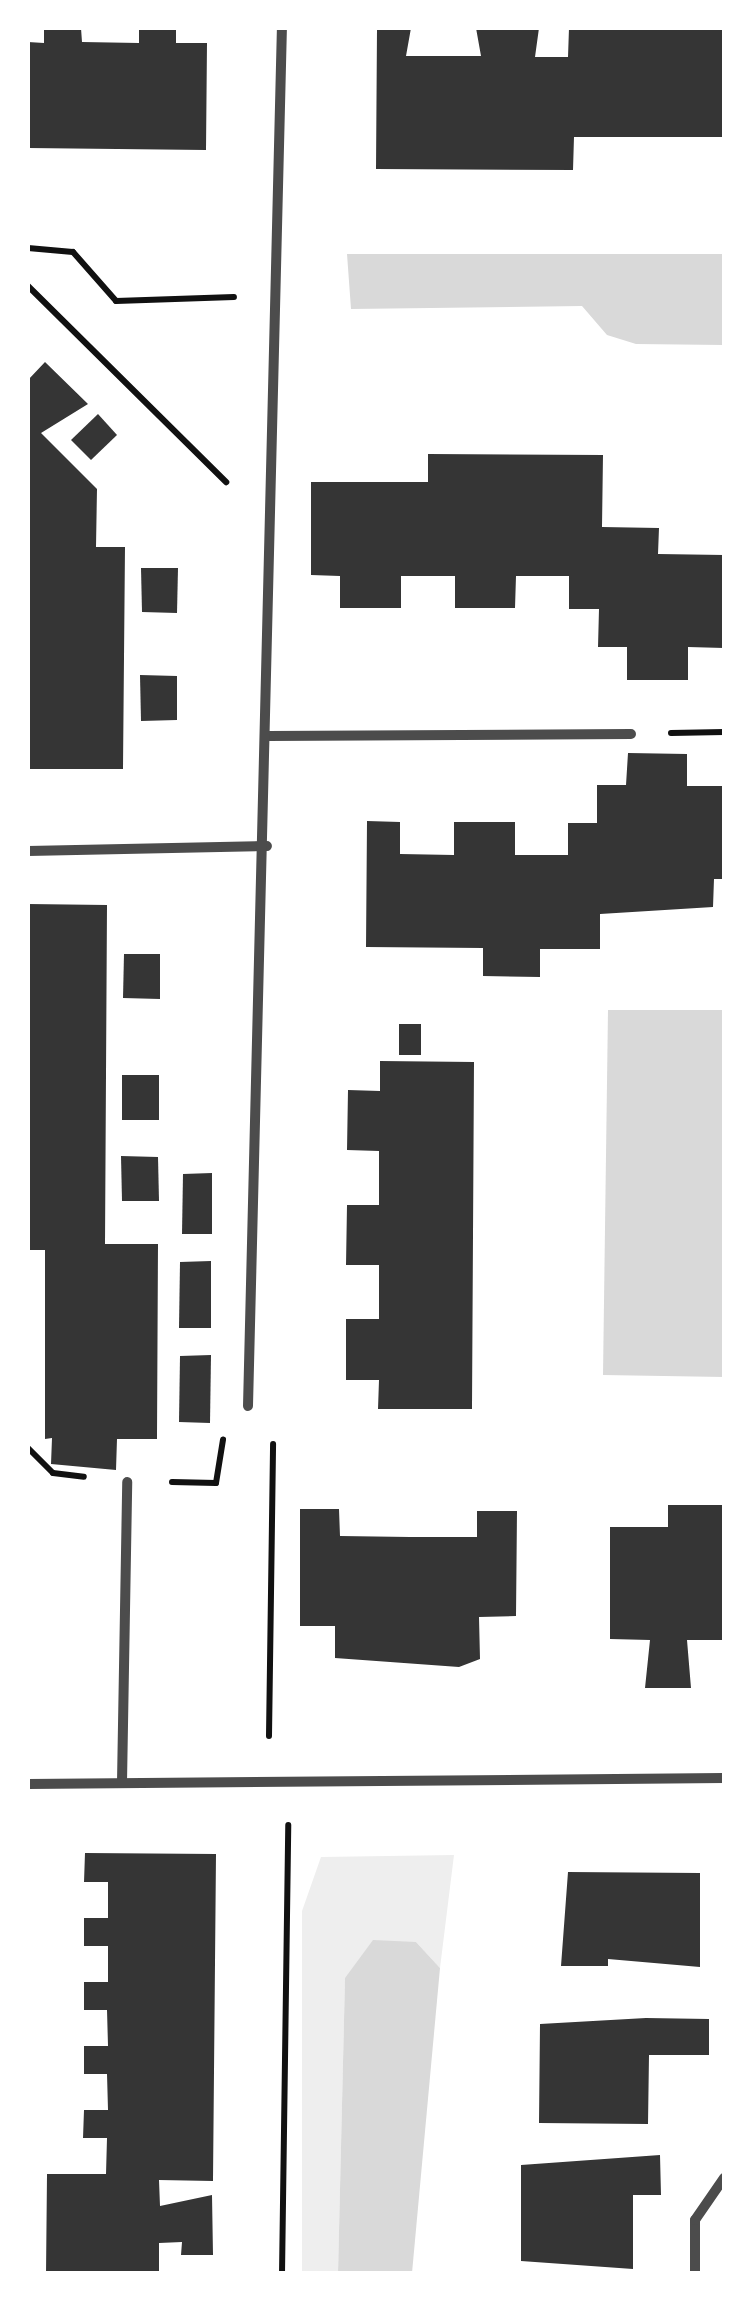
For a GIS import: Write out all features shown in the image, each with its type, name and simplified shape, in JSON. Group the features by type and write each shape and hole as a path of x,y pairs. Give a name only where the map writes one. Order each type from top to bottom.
{"street":[{"path":"248,1406 276,532 275,295 282,28"},
{"path":"268,736 631,734"},
{"path":"28,851 267,846"},
{"path":"122,1782 127,1482"},
{"path":"28,1784 724,1778"},
{"path":"694,2274 695,2220 724,2178"}],"path":[{"path":"28,248 73,252 116,301 275,295"},
{"path":"28,286 276,532"},
{"path":"28,1448 52,1474 127,1482 216,1483 226,1422 248,1406 273,1433 268,1780"},
{"path":"282,2274 289,1783"}],"shaded area":[{"path":"347,254 724,254 724,345 636,344 607,335 582,306 351,309"},
{"path":"608,1010 724,1010 724,1377 603,1375"},
{"path":"454,1855 440,1968 416,1942 345,1978 338,2273 302,2274 302,1911 321,1857"},
{"path":"373,1940 416,1942 440,1968 412,2273 338,2273 345,1978"}],"building":[{"path":"44,28 81,28 82,42 139,43 139,28 176,28 176,43 207,43 206,150 28,148 28,42 44,43"},
{"path":"377,28 411,28 406,56 481,56 476,28 539,28 535,57 568,57 569,28 724,28 724,137 574,137 573,170 376,169"},
{"path":"45,362 88,404 41,433 97,489 96,547 125,547 123,769 28,769 28,380"},
{"path":"98,414 117,435 91,460 71,440"},
{"path":"428,454 603,455 602,527 659,528 658,554 724,555 724,648 688,647 688,680 627,680 627,647 598,647 599,609 569,609 569,576 516,576 515,608 455,608 455,576 401,576 401,608 340,608 340,576 311,575 311,482 428,482"},
{"path":"141,568 178,568 177,613 142,612"},
{"path":"140,675 177,676 177,720 141,721"},
{"path":"628,753 687,754 687,786 724,786 724,879 714,879 713,907 600,914 600,949 540,949 540,977 483,976 483,948 366,947 367,821 400,822 400,854 454,855 454,822 515,822 515,855 568,855 568,823 597,823 597,785 626,785"},
{"path":"28,904 107,905 105,1244 158,1244 157,1439 117,1439 116,1470 51,1464 52,1438 45,1439 45,1250 28,1250"},
{"path":"124,954 160,954 160,999 123,998"},
{"path":"399,1024 421,1024 421,1055 399,1055"},
{"path":"380,1061 474,1062 472,1409 378,1409 379,1380 346,1380 346,1319 379,1319 379,1265 346,1265 347,1205 379,1205 379,1151 347,1150 348,1090 380,1091"},
{"path":"122,1075 159,1075 159,1120 122,1120"},
{"path":"121,1156 158,1157 159,1201 122,1201"},
{"path":"212,1173 212,1234 182,1234 183,1174"},
{"path":"211,1261 211,1328 179,1328 180,1262"},
{"path":"211,1355 210,1423 179,1422 180,1356"},
{"path":"668,1505 724,1505 724,1640 687,1640 691,1688 645,1688 650,1640 610,1639 610,1527 668,1527"},
{"path":"300,1509 339,1509 340,1536 410,1537 477,1537 477,1511 517,1511 516,1616 479,1617 480,1659 459,1667 335,1658 335,1626 300,1626"},
{"path":"85,1853 216,1854 213,2181 159,2180 160,2206 212,2195 213,2255 181,2255 182,2242 159,2243 159,2274 46,2274 47,2174 106,2174 107,2138 83,2138 84,2110 108,2110 107,2074 84,2074 84,2046 108,2046 107,2010 84,2010 84,1982 108,1982 108,1946 84,1946 84,1918 108,1918 108,1882 84,1882"},
{"path":"568,1872 700,1873 700,1967 608,1959 608,1966 561,1966"},
{"path":"709,2019 709,2055 649,2055 648,2124 539,2123 540,2024"},
{"path":"660,2155 661,2195 633,2195 633,2269 521,2261 521,2165"}]}
